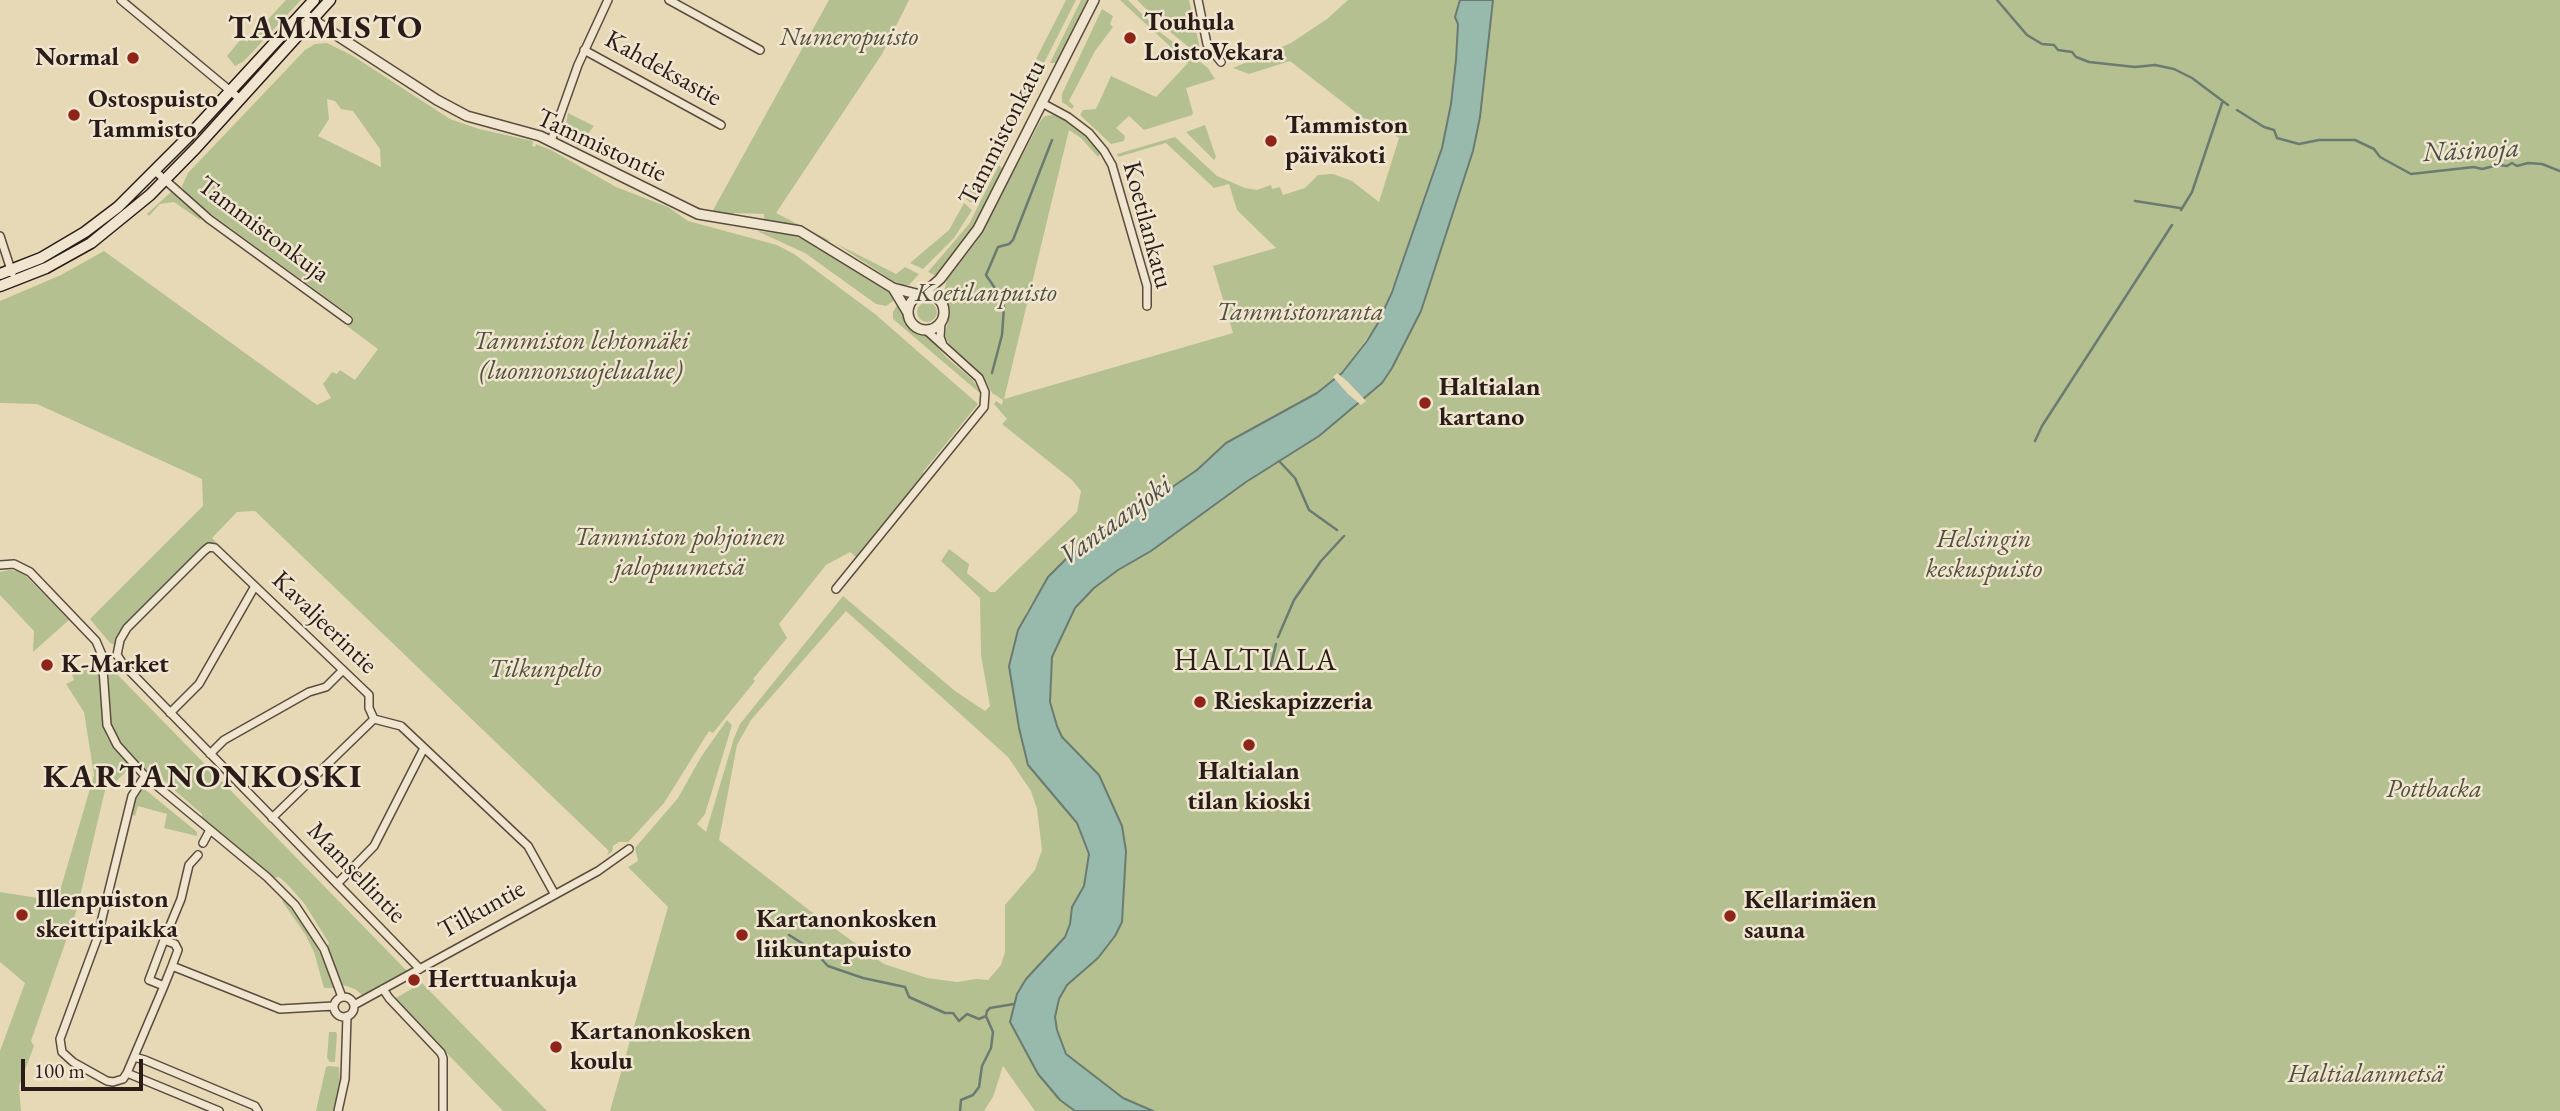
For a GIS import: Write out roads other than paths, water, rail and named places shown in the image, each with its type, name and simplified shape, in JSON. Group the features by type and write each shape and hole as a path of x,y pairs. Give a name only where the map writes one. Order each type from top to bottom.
{"main road":[{"path":"5,272 41,258 85,232 118,207 155,171 314,0"},
{"path":"0,286 46,268 91,243 127,216 165,181 330,0"}],"street":[{"path":"121,0 240,99"},
{"path":"551,141 584,50 608,0"},
{"path":"669,0 760,50"},
{"name":"Tammistonkatu","path":"921,295 940,279 978,229 1094,0"},
{"path":"1198,0 1207,44 1221,62"},
{"name":"Tammistontie","path":"303,12 311,20 437,100 467,116 532,133 551,141 698,214 800,232 893,288 921,295"},
{"name":"Kahdeksastie","path":"584,50 721,125"},
{"name":"Koetilankatu","path":"1042,103 1068,117 1089,133 1112,165 1147,286 1147,306"},
{"name":"Tammistonkuja","path":"155,171 209,219 348,320"},
{"path":"0,236 5,272 15,281"},
{"path":"940,279 940,300 944,311 940,337 944,346"},
{"name":"Tammistontie","path":"893,288 908,313"},
{"path":"836,589 984,407 985,392 979,378 926,330 914,325 908,313 911,302 921,295 934,296 940,300"},
{"path":"926,330 941,323"},
{"name":"Kavaljeerintie","path":"117,655 120,640 127,628 209,547 218,550 369,695 369,708 374,719"},
{"path":"0,565 14,564 30,572 96,641 102,655 107,724 117,745 145,776 276,885 300,912 324,949 342,998"},
{"path":"170,713 199,684 255,586"},
{"path":"102,655 117,655"},
{"name":"Mamsellintie","path":"117,655 122,664 420,969"},
{"path":"210,754 224,740 309,692 326,687 343,670"},
{"path":"272,818 374,719 383,723 397,723 528,846 554,893"},
{"path":"337,884 374,846 424,748"},
{"path":"145,776 132,796 97,939 60,1039 62,1052 73,1062 107,1080 119,1081 127,1073 178,950 175,944 164,940"},
{"path":"202,843 210,830"},
{"name":"Tilkuntie","path":"354,1005 598,871 629,849"},
{"path":"164,986 149,980 181,899 189,865 198,855"},
{"path":"172,966 280,1009 334,1006"},
{"path":"383,989 388,998 441,1053 443,1111"},
{"path":"342,998 351,1000 354,1005 353,1011 347,1016 338,1015 334,1006 337,1000 342,998"},
{"path":"338,1111 345,1079 347,1016"},
{"path":"134,1057 255,1106 258,1111"},
{"path":"127,1073 219,1111"}],"water":[{"name":"Vantaanjoki","path":"1460,0 1493,0 1480,117 1473,151 1421,311 1392,368 1382,383 1319,436 1246,482 1151,551 1094,588 1075,608 1052,657 1050,702 1057,726 1062,737 1099,775 1122,826 1126,851 1122,922 1098,958 1067,985 1059,999 1055,1017 1057,1030 1066,1054 1123,1098 1153,1111 1075,1111 1060,1100 1038,1074 1010,1022 1017,994 1026,979 1065,937 1072,907 1084,886 1089,854 1077,823 1028,765 1009,666 1018,630 1048,577 1067,558 1129,511 1168,490 1197,470 1226,443 1317,393 1342,373 1367,341 1392,292 1442,148 1451,104 1458,24 1455,17"}],"waterway":[{"name":"Näsinoja","path":"1997,0 2027,35 2042,44 2054,45 2058,50 2072,52 2076,57 2089,62 2135,67 2155,65 2174,69 2192,78 2228,105"},
{"path":"2181,210 2192,192 2222,103"},
{"name":"Näsinoja","path":"2237,110 2264,127 2274,130 2277,138 2299,144 2319,140 2355,140 2374,149 2380,157 2411,174 2474,167 2482,169 2512,163 2517,166 2528,163 2542,164 2560,171"},
{"path":"992,373 1002,335 1004,307 1001,297 986,275 998,247 1013,240 1052,140"},
{"path":"2135,201 2180,208"},
{"path":"2035,441 2042,426 2172,225"},
{"path":"1279,461 1295,478 1309,510 1337,530"},
{"path":"1278,637 1294,600 1321,561 1344,536"},
{"path":"1270,669 1276,644"},
{"path":"789,935 813,950 828,966 863,978 905,987 909,997 945,1013 953,1013 959,1021 967,1014 979,1019 986,1016"},
{"path":"960,1111 961,1100 973,1095 979,1087 982,1066 991,1048 993,1032 986,1016 987,1011 990,1008 1014,1004"}],"place":[{"name":"Touhula LoistoVekara","path":"1130,38"},
{"name":"Normal","path":"133,58"},
{"name":"Ostospuisto Tammisto","path":"74,115"},
{"name":"Tammiston päiväkoti","path":"1271,141"},
{"name":"Haltialan kartano","path":"1425,403"},
{"name":"K-Market","path":"47,665"},
{"name":"Rieskapizzeria","path":"1200,702"},
{"name":"Haltialan tilan kioski","path":"1249,745"},
{"name":"Illenpuiston skeittipaikka","path":"22,915"},
{"name":"Kellarimäen sauna","path":"1730,916"},
{"name":"Kartanonkosken liikuntapuisto","path":"742,935"},
{"name":"Herttuankuja","path":"414,980"},
{"name":"Kartanonkosken koulu","path":"556,1047"}],"district":[{"name":"TAMMISTO","path":"326,29"},
{"name":"HALTIALA","path":"1256,662"},
{"name":"KARTANONKOSKI","path":"203,778"}],"park label":[{"name":"Numeropuisto","path":"849,38"},
{"name":"Koetilanpuisto","path":"986,294"},
{"name":"Tammistonranta","path":"1300,313"},
{"name":"Tammiston lehtomäki (luonnonsuojelualue)","path":"581,357"},
{"name":"Tammiston pohjoinen jalopuumetsä","path":"680,553"},
{"name":"Helsingin keskuspuisto","path":"1984,555"},
{"name":"Tilkunpelto","path":"545,670"},
{"name":"Pottbacka","path":"2434,790"},
{"name":"Haltialanmetsä","path":"2366,1075"}]}
